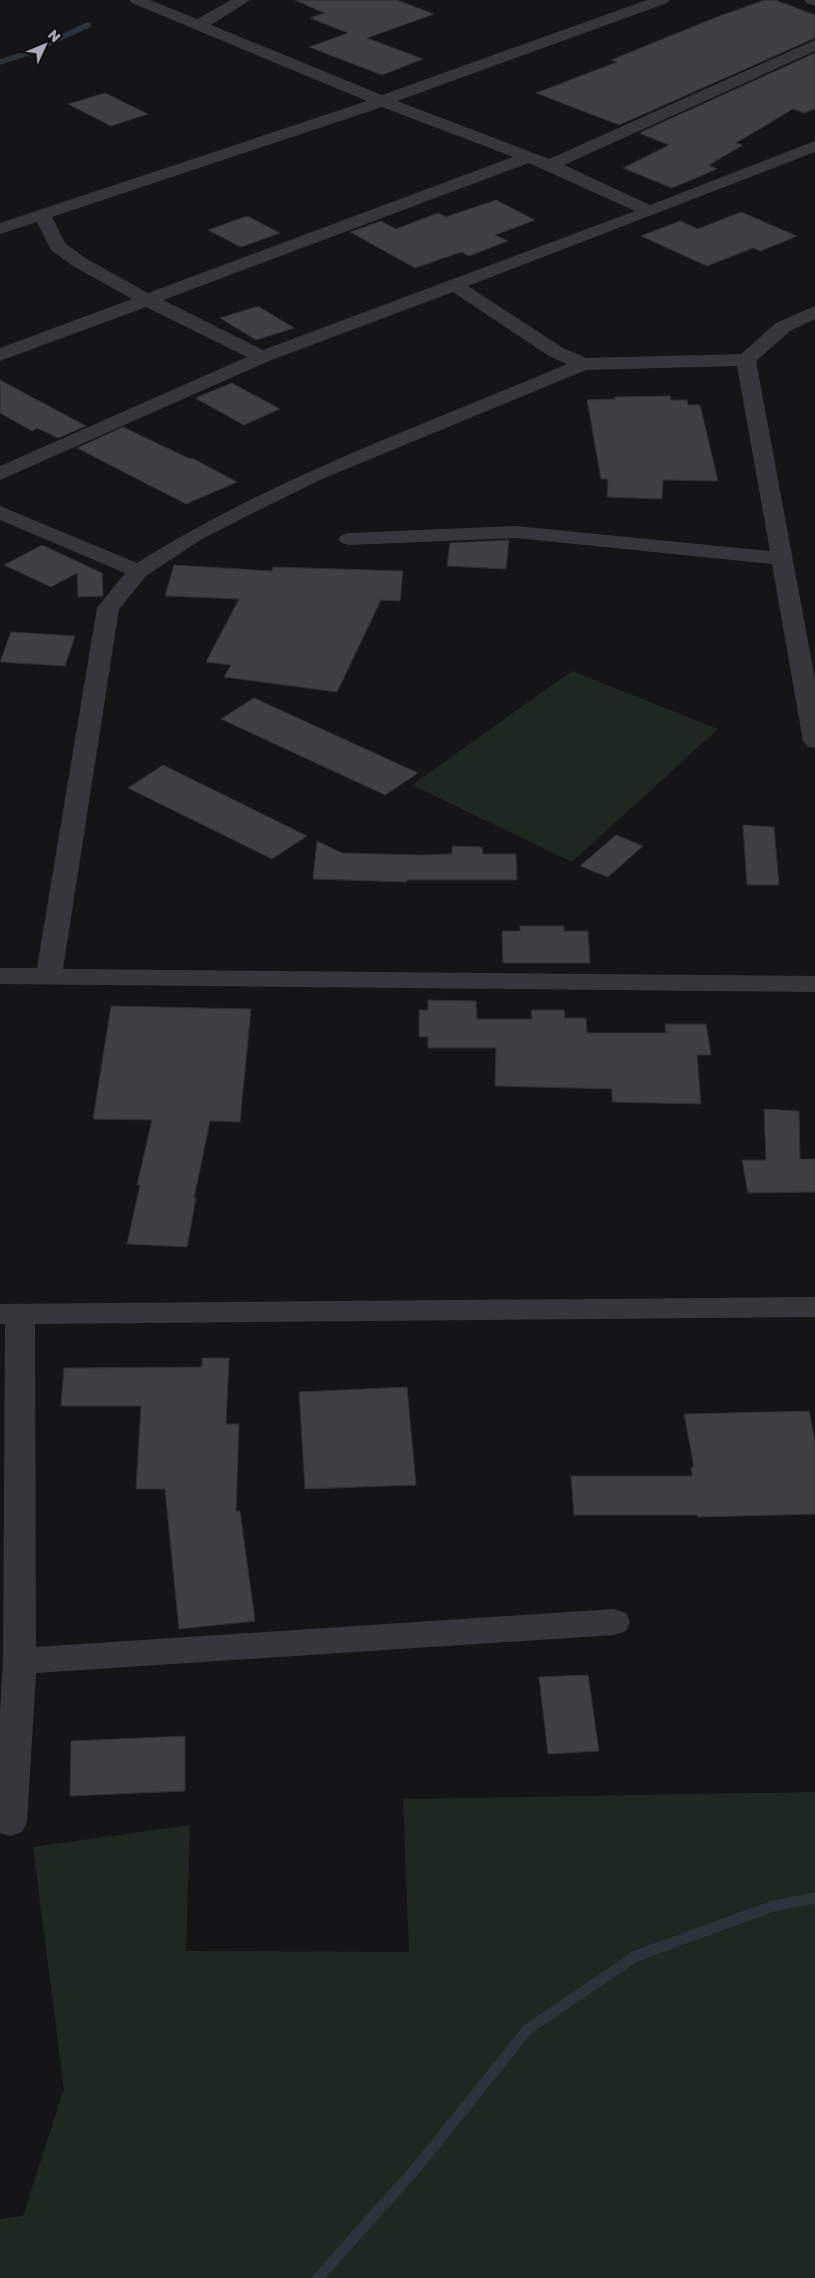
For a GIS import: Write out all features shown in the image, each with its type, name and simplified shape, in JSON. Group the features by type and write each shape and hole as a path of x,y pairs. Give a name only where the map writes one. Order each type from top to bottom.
{"street":[{"path":"137,0 382,101 526,158 550,165 650,211"},
{"path":"199,26 242,0"},
{"path":"0,229 382,101 662,0"},
{"path":"550,165 815,44"},
{"path":"0,474 262,357 650,211 815,146"},
{"path":"0,355 145,299 526,158"},
{"path":"42,214 57,246 79,262 145,299 262,357"},
{"path":"455,285 556,352 583,364"},
{"path":"49,976 108,608 138,571 195,536 315,475 583,364 746,360 783,327 815,312"},
{"path":"746,360 815,741"},
{"path":"0,512 138,571"},
{"path":"349,539 516,532 782,559"},
{"path":"0,976 815,984"},
{"path":"10,1822 20,1660 10,1314 815,1307"},
{"path":"20,1660 614,1622"}],"shaded area":[{"path":"572,671 718,729 572,862 412,785"},
{"path":"815,1792 815,2278 0,2278 0,2219 23,2216 64,2089 33,1847 190,1825 186,1951 409,1952 403,1799"}],"building":[{"path":"295,0 397,0 434,14 367,38 423,59 382,75 309,47 348,33 310,18 324,13"},
{"path":"765,0 775,0 815,15 815,38 619,125 536,93 617,62 611,60 722,15"},
{"path":"815,53 815,109 804,113 793,109 736,143 743,145 709,165 717,169 672,188 623,168 669,145 639,133"},
{"path":"105,93 148,114 111,126 68,104"},
{"path":"496,200 535,220 495,235 508,241 469,256 461,252 415,268 350,232 381,221 396,229 438,213 446,217"},
{"path":"741,212 797,236 761,251 753,248 707,266 641,236 680,221 698,229"},
{"path":"247,216 280,233 241,247 208,230"},
{"path":"258,306 294,328 256,340 220,318"},
{"path":"0,380 86,426 58,438 37,428 32,431 0,413"},
{"path":"232,383 280,409 244,425 195,398"},
{"path":"670,396 671,400 687,400 688,405 700,405 718,481 663,480 662,499 607,497 608,479 601,479 587,400 615,399 615,397"},
{"path":"123,427 190,459 192,458 237,482 186,504 77,448"},
{"path":"509,540 506,569 447,566 450,543"},
{"path":"42,545 102,573 103,596 78,597 77,573 51,587 4,565"},
{"path":"174,565 272,571 273,567 403,571 400,601 381,600 337,692 224,677 231,665 206,662 239,599 165,596"},
{"path":"11,632 75,636 65,666 0,662"},
{"path":"254,698 418,773 385,795 221,719"},
{"path":"163,765 307,836 272,859 128,788"},
{"path":"743,825 774,827 779,885 747,885"},
{"path":"616,835 643,846 608,877 580,866"},
{"path":"317,841 342,853 452,854 452,846 482,847 483,854 516,854 517,880 407,880 407,882 313,879"},
{"path":"520,926 564,926 564,931 588,931 590,963 503,963 502,931 520,931"},
{"path":"428,1000 476,1001 477,1019 532,1019 531,1010 564,1010 565,1018 586,1018 587,1033 666,1033 665,1024 706,1024 711,1055 697,1055 701,1104 612,1102 612,1089 495,1086 496,1048 428,1048 428,1037 419,1037 419,1010 428,1010"},
{"path":"111,1006 251,1009 240,1122 210,1121 194,1198 196,1198 187,1247 127,1244 140,1185 137,1185 152,1120 93,1119"},
{"path":"764,1109 799,1111 800,1159 815,1159 815,1192 748,1193 742,1160 766,1160"},
{"path":"202,1358 229,1358 226,1424 239,1424 236,1511 240,1511 255,1621 179,1629 165,1489 136,1489 141,1406 61,1406 64,1368 202,1367"},
{"path":"407,1387 416,1485 305,1489 299,1392"},
{"path":"809,1411 815,1441 815,1514 698,1517 697,1515 574,1515 571,1476 692,1476 691,1467 694,1467 684,1414"},
{"path":"588,1675 599,1751 548,1754 539,1677"},
{"path":"185,1736 185,1791 70,1796 71,1741"}],"waterway":[{"path":"0,62 25,54 88,25"},
{"path":"318,2278 418,2166 528,2029 636,1956 773,1906 815,1898"}]}
